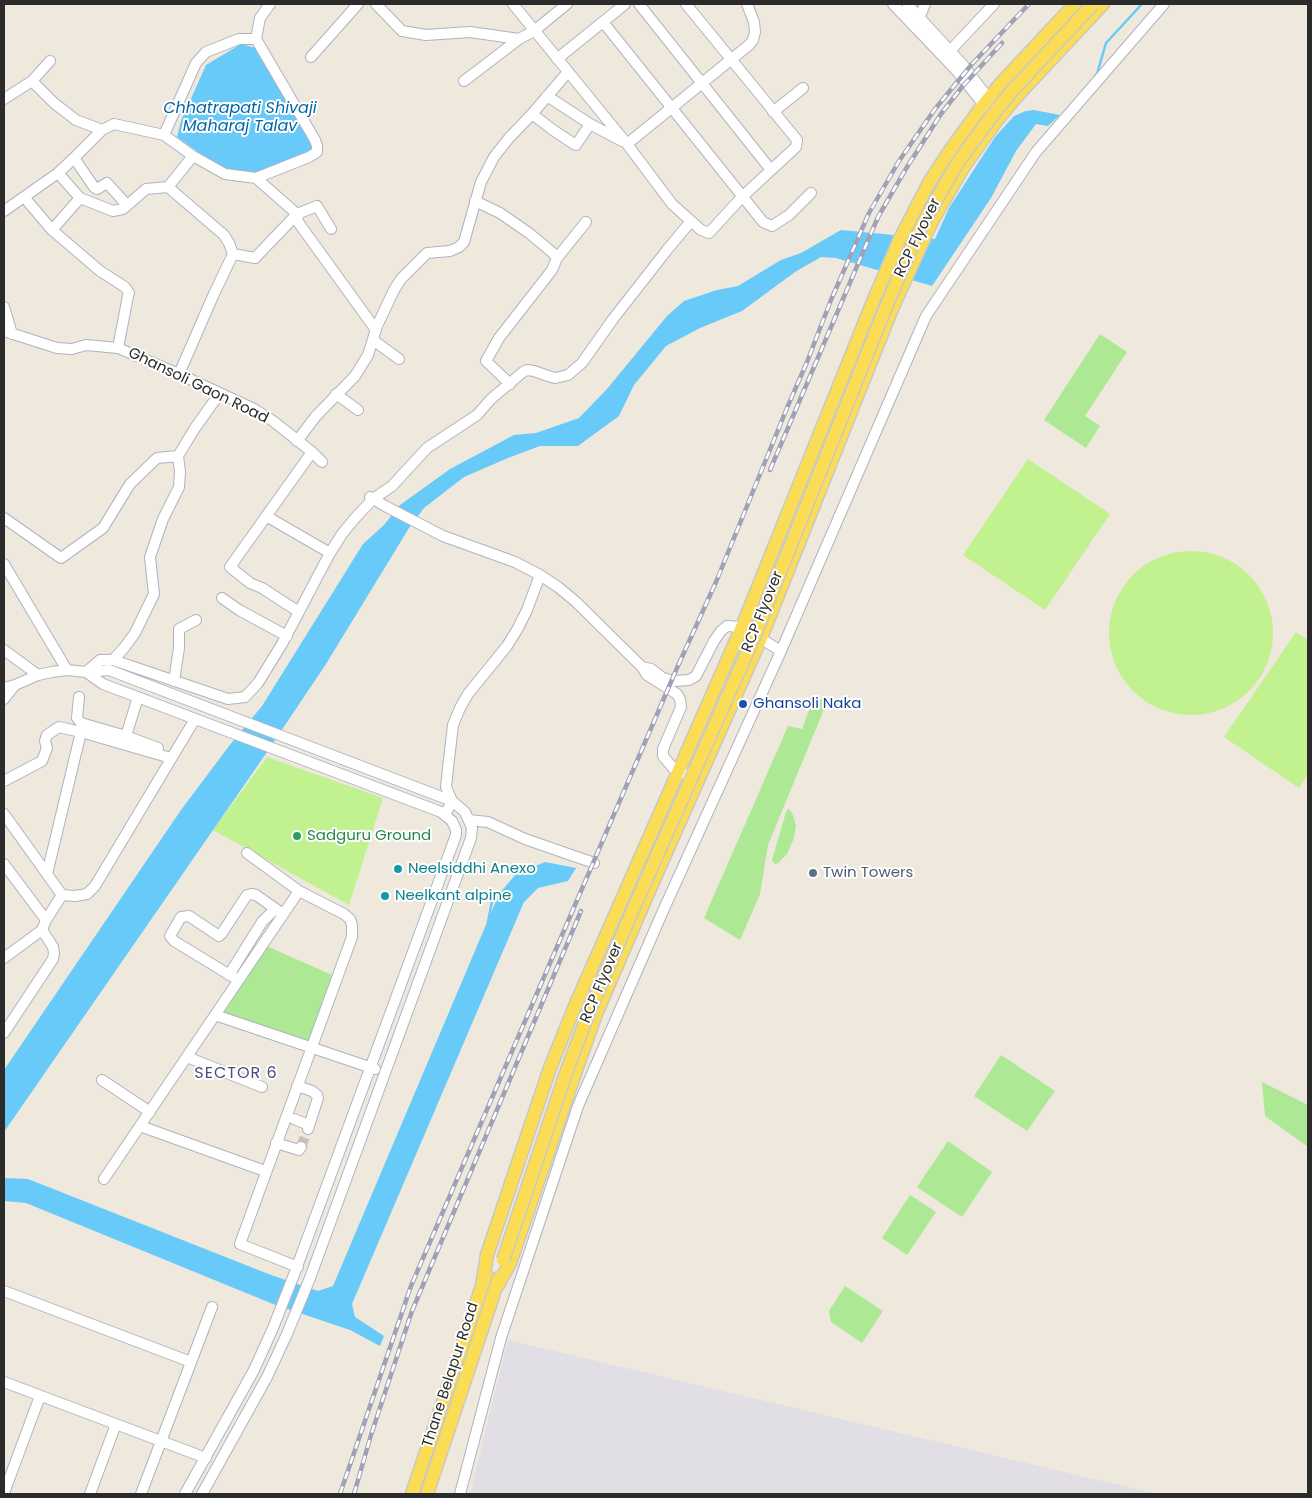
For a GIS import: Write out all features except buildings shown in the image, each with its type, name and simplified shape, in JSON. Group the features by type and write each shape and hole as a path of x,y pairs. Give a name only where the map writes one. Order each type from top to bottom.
{"main road":[{"path":"483,1280 487,1255 550,1068 575,1006 742,627 900,239 930,181 985,102 1075,4"},
{"name":"RCP Flyover","path":"499,1259 558,1071 582,1009 747,634 878,306 906,242 940,178 989,107 1084,4"},
{"name":"RCP Flyover","path":"499,1259 589,1012 638,896 754,637 912,246 958,162 994,113 1093,4"},
{"path":"498,1285 510,1263 596,1014 644,900 761,638 891,311 932,221 964,166 999,117 1103,4"},
{"name":"Thane Belapur Road","path":"412,1494 483,1280 499,1259"},
{"name":"Thane Belapur Road","path":"426,1494 498,1285 499,1259"}],"street":[{"path":"4,211 58,173 102,130 114,124 164,135 193,156 225,174 256,178 317,152 315,140 256,39 260,18 270,4"},
{"path":"311,57 358,4"},
{"path":"376,4 402,31 426,35 470,32 519,39"},
{"path":"513,4 627,144 672,204 701,230 709,233 742,197 796,147 797,140 686,4"},
{"path":"464,81 566,4"},
{"path":"557,59 625,4"},
{"path":"639,4 771,170"},
{"path":"627,144 749,45 753,40 755,32 754,22 747,4"},
{"path":"893,4 916,20 947,54 956,70 999,117"},
{"path":"907,4 916,20"},
{"path":"916,20 926,4"},
{"path":"947,54 994,4"},
{"path":"460,1494 501,1338 578,1106 652,935 781,650 926,316 1036,152 1164,4"},
{"path":"602,22 763,222 772,226 789,215 811,193"},
{"path":"164,135 196,62 206,52 239,39 256,39"},
{"path":"4,99 32,81 50,61"},
{"path":"297,441 316,416 355,376 368,356 374,335 394,290 402,280 427,253 450,251 459,247 464,242 481,182 494,157 568,72"},
{"path":"32,81 54,103 76,120 102,130"},
{"path":"773,112 803,88"},
{"path":"547,96 590,124 627,144"},
{"path":"532,114 576,145 590,124"},
{"path":"168,187 193,156"},
{"path":"74,158 94,188 97,189 106,183 127,205"},
{"path":"58,173 80,198 113,211 123,208 146,189 168,187 224,235 229,243 232,254 179,374"},
{"path":"256,178 297,218 374,335 399,358"},
{"path":"24,196 52,230 100,271 125,287 129,293 118,348"},
{"path":"52,230 80,198"},
{"path":"475,201 500,213 529,233 557,258"},
{"path":"232,254 255,258 297,218 317,206 331,229"},
{"path":"86,672 100,660 113,660 228,699 245,697 258,683 287,636 330,553 342,534 372,498 392,486 427,448 477,414 519,375 527,370 555,378 568,375 582,364 613,319 691,221"},
{"path":"510,384 486,361 499,338 552,270 557,258 586,222"},
{"path":"4,306 8,333"},
{"name":"Ghansoli Gaon Road","path":"8,333 57,348 72,348 86,345 118,348 179,374 254,410 273,421 322,462"},
{"path":"113,660 135,633 154,594 150,557 163,519 179,487 178,456 194,428 220,394"},
{"path":"336,394 358,410"},
{"path":"299,612 230,568 312,452"},
{"path":"4,518 61,558 103,528 130,484 157,458 178,456"},
{"path":"372,498 443,536 515,562 540,575 575,601 642,667 647,675 677,694 681,707 662,749 663,756 668,763 679,771 698,780"},
{"path":"266,516 330,553"},
{"path":"4,564 67,670"},
{"path":"445,815 452,801 446,787 453,726 460,708 468,694 507,646 518,628 540,575"},
{"path":"222,598 239,610 287,636"},
{"path":"174,681 179,648 179,629 196,620"},
{"path":"642,667 651,669 663,678 674,681 689,680 696,676 721,631 727,626 742,627 781,650"},
{"path":"4,650 38,675"},
{"path":"4,688 15,686 38,675 67,670 86,672 109,670 452,801 465,812 472,828 471,838 310,1278 267,1377 202,1494"},
{"path":"86,672 103,684 138,698 441,812 455,826 456,835 273,1328 250,1377 185,1494"},
{"path":"4,699 15,686"},
{"path":"79,697 77,718 81,723 126,736 166,751 170,751 181,736"},
{"path":"126,736 138,698"},
{"path":"211,725 217,712"},
{"path":"62,895 76,896 87,894 95,886 195,719"},
{"path":"4,781 42,762 47,748 45,741 47,735 59,727 171,758"},
{"path":"47,874 81,732"},
{"path":"4,814 62,895"},
{"path":"469,820 488,822 525,839 594,863"},
{"path":"247,853 299,891 344,914 350,919 352,925 352,937 265,1171 240,1244 296,1269"},
{"path":"4,864 46,920"},
{"path":"104,1179 215,1016 279,912 299,891"},
{"path":"4,958 42,930 62,895"},
{"path":"238,980 174,941 170,936 181,917 189,916 219,936 247,895 256,895 279,912"},
{"path":"229,975 262,922 279,912"},
{"path":"4,1033 53,959 54,947 42,930"},
{"path":"215,1016 385,1072"},
{"path":"187,1057 262,1087"},
{"path":"102,1080 150,1112"},
{"path":"294,1119 308,1127 318,1098 312,1091 297,1086"},
{"path":"140,1126 265,1171"},
{"path":"276,1143 299,1150 301,1147"},
{"path":"4,1290 191,1362"},
{"path":"141,1494 212,1307"},
{"path":"4,1382 206,1458"},
{"path":"4,1493 40,1396"},
{"path":"90,1494 116,1424"}],"shaded area":[{"path":"508,1340 1157,1494 470,1494"}],"green space":[{"path":"1100,334 1127,352 1085,416 1100,426 1086,448 1044,420"},
{"path":"1028,459 1110,514 1045,610 963,555"},
{"path":"1191,551 1215,555 1236,565 1249,575 1259,588 1269,609 1273,633 1269,657 1259,678 1249,691 1236,701 1215,711 1191,715 1167,711 1146,701 1133,691 1123,678 1113,657 1109,633 1113,609 1123,588 1133,575 1146,565 1167,555"},
{"path":"1296,632 1308,640 1308,774 1299,788 1224,737"},
{"path":"814,697 827,702 768,845 760,894 740,940 704,918 788,726 802,729"},
{"name":"Sadguru Ground","path":"267,757 383,798 349,905 213,830"},
{"path":"788,809 793,815 796,826 794,838 787,854 775,864 772,860"},
{"path":"262,944 332,975 308,1043 217,1012"},
{"path":"1001,1055 1055,1091 1027,1131 974,1096"},
{"path":"1262,1082 1308,1105 1308,1147 1265,1116"},
{"path":"948,1141 992,1172 962,1217 917,1187"},
{"path":"910,1195 936,1212 907,1255 882,1238"},
{"path":"845,1286 883,1311 862,1343 831,1322 829,1311"}],"water":[{"name":"Chhatrapati Shivaji Maharaj Talav","path":"241,44 260,49 314,145 311,154 251,174 219,167 177,137 181,121 206,65"},
{"path":"1034,110 1060,115 1048,126 1036,124 1016,151 991,198 932,286 836,258 821,257 795,272 742,311 700,328 666,346 634,385 619,416 578,446 540,446 508,458 464,477 424,508 409,528 326,664 265,755 4,1132 4,1070 181,810 262,706 363,544 384,525 400,505 450,469 514,435 536,433 579,418 607,389 667,316 684,301 717,290 738,286 781,260 801,253 841,230 935,239 949,208 995,137 1014,116"},
{"path":"545,862 576,868 568,881 538,888 524,902 352,1304 355,1317 384,1336 380,1346 350,1330 273,1304 26,1203 4,1201 4,1178 28,1179 271,1275 318,1291 333,1286 499,894 516,874"}],"waterway":[{"path":"1095,76 1106,43 1142,4"},
{"path":"488,922 493,896"}],"tunnel":[{"path":"301,1147 308,1129"}],"railway":[{"path":"340,1494 411,1286 677,668 716,582 831,300 869,213 899,161 935,109 972,64 1029,4"},
{"path":"770,470 878,217 941,114 962,87 1002,43"},
{"path":"354,1494 371,1435 412,1311 581,911"}],"place":[{"name":"Ghansoli Naka","path":"743,704"},
{"name":"Sadguru Ground","path":"297,836"},
{"name":"Neelsiddhi Anexo","path":"398,869"},
{"name":"Twin Towers","path":"813,873"},
{"name":"Neelkant alpine","path":"385,896"}],"district":[{"name":"SECTOR 6","path":"236,1074"}]}
